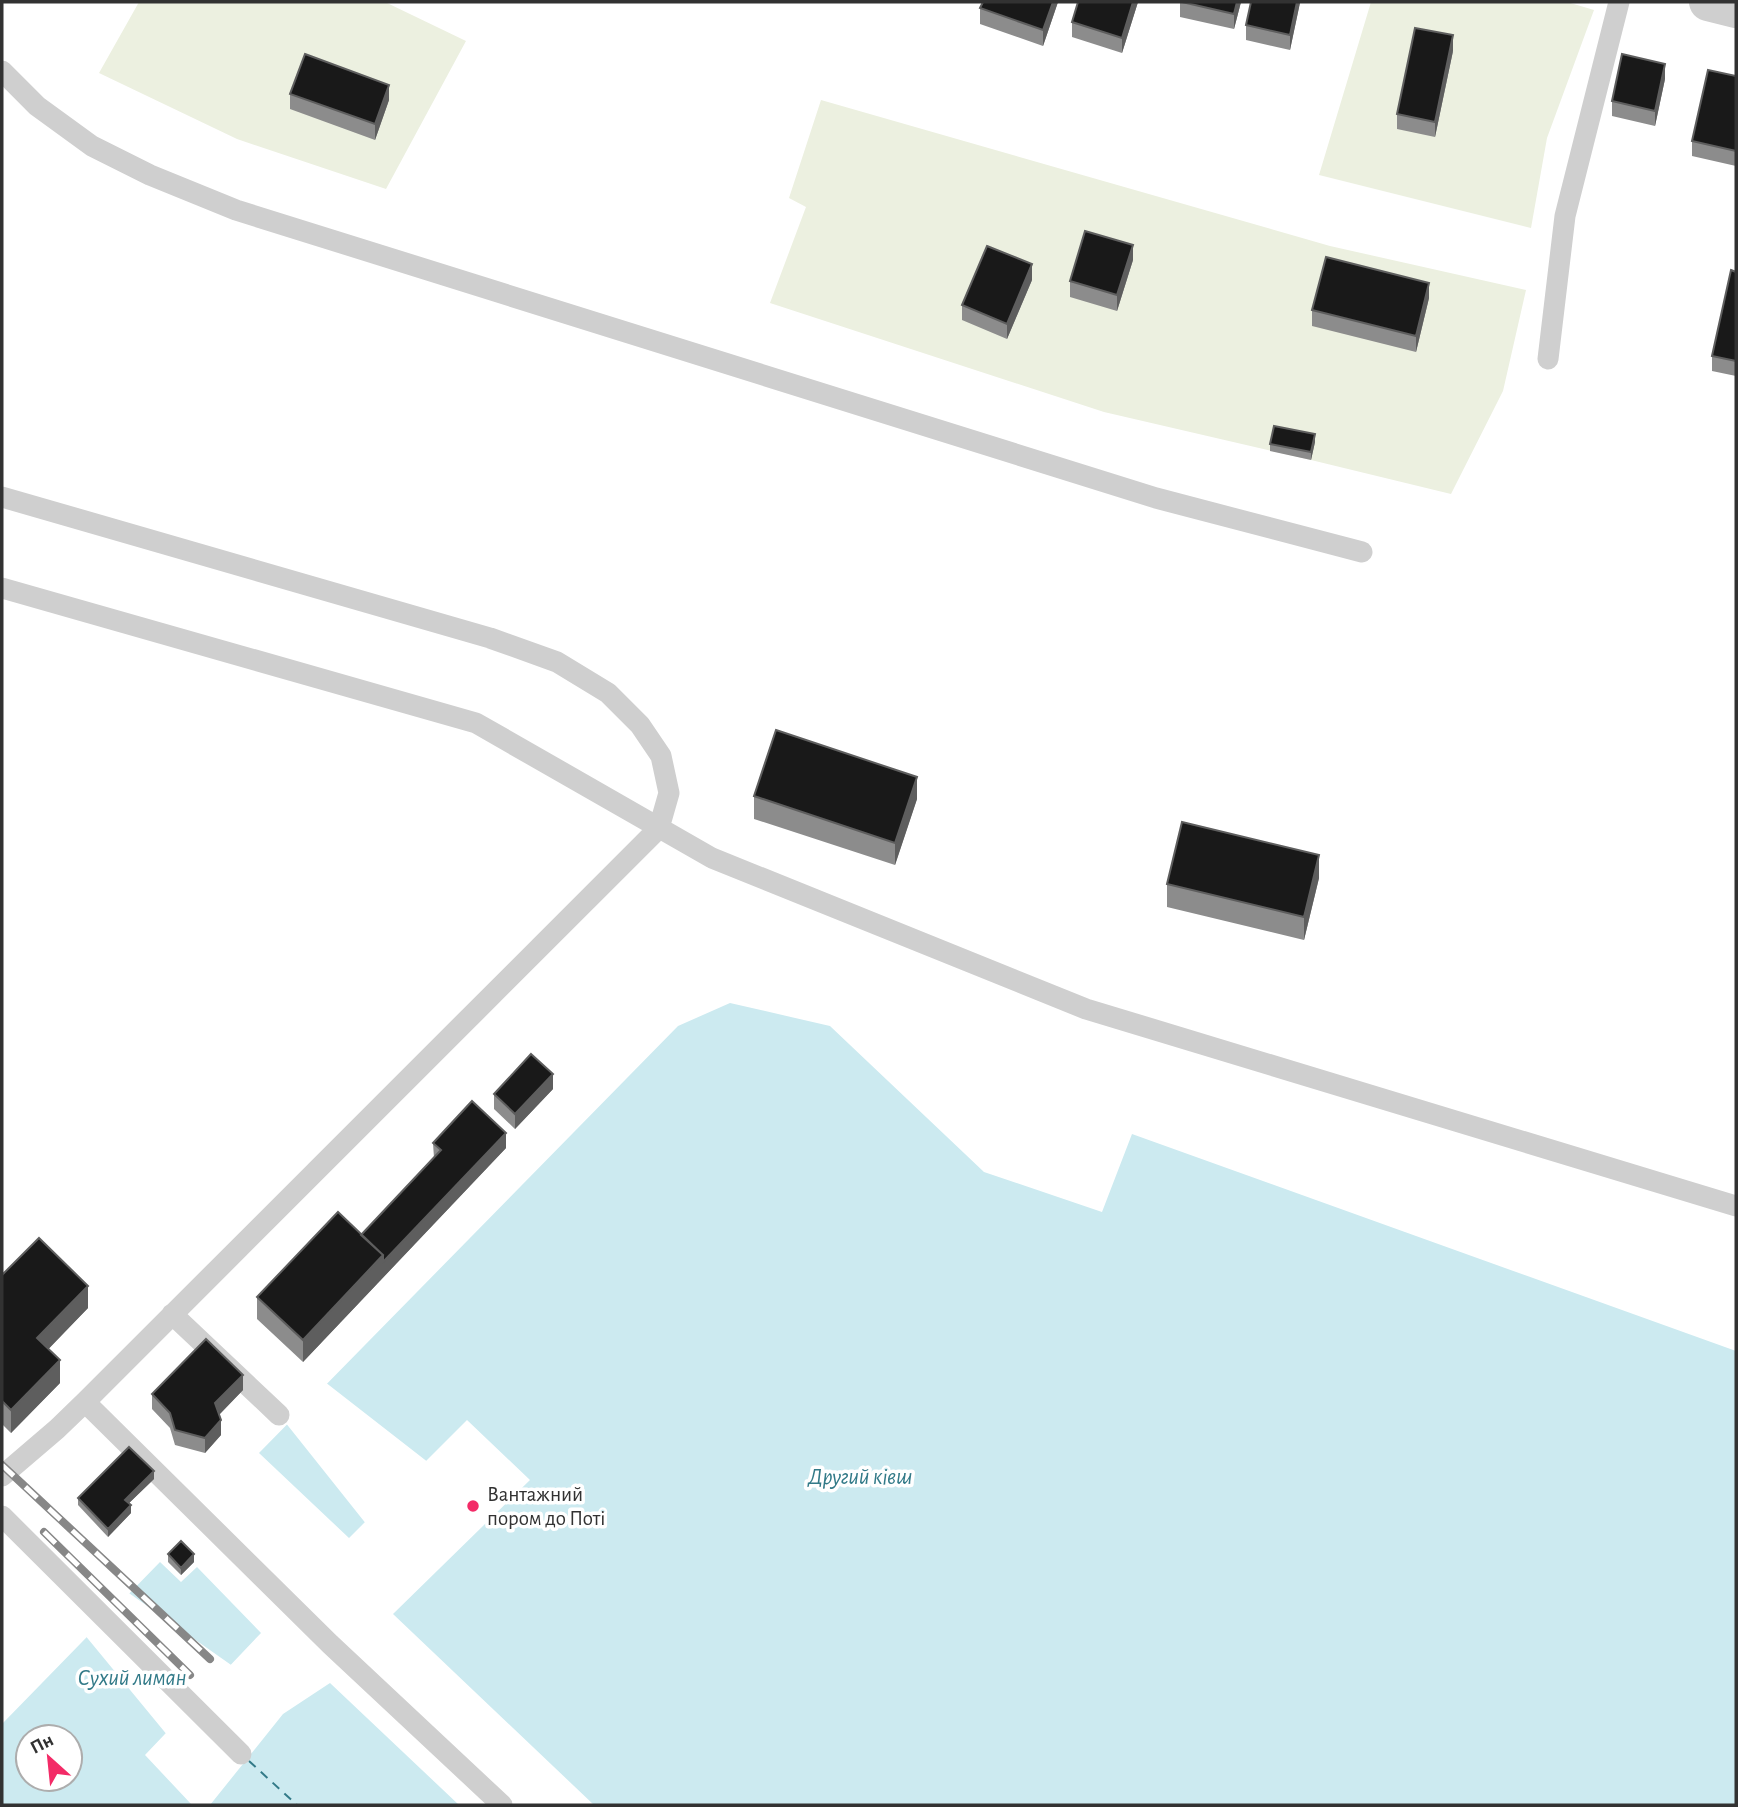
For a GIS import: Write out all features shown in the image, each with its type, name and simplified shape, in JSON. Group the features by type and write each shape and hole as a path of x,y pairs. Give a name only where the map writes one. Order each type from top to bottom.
{"street":[{"path":"1708,2 1736,9"}],"lane":[{"path":"1548,359 1565,216 1619,2"},
{"path":"2,71 37,106 92,145 150,175 236,210 1156,498 1362,552"},
{"path":"2,497 490,638 556,662 608,693 640,725 661,756 669,793 659,828 85,1402 2,1476"},
{"path":"2,587 476,723 712,858 1086,1009 1736,1206"},
{"path":"172,1314 279,1415"},
{"path":"85,1402 330,1644 502,1805"},
{"path":"2,1516 241,1754"}],"green space":[{"path":"139,2 385,2 466,41 386,189 237,139 99,73"},
{"path":"1371,2 1567,2 1594,10 1547,138 1531,228 1319,175"},
{"path":"821,100 1330,246 1526,290 1503,391 1451,494 1104,412 770,303 806,207 789,198"}],"water":[{"name":"Другий ківш","path":"730,1003 830,1026 984,1172 1102,1212 1132,1134 1736,1351 1736,1805 594,1805 393,1614 530,1480 467,1420 349,1538 259,1453 678,1026"},
{"name":"Сухий лиман","path":"160,1562 181,1582 197,1567 261,1633 145,1755 192,1805 2,1805 2,1724"},
{"path":"330,1683 459,1805 210,1805 283,1714"}],"pier":[{"path":"325,1382 429,1463 367,1525 285,1422"},
{"path":"126,1591 234,1667 168,1736 84,1634"}],"building":[{"path":"983,2 1053,2 1043,30 980,8"},
{"path":"1078,2 1133,2 1122,38 1072,22"},
{"path":"1182,2 1237,2 1234,14"},
{"path":"1251,2 1297,2 1290,35 1246,25"},
{"path":"1415,28 1453,35 1435,122 1397,114"},
{"path":"305,54 389,85 375,124 290,94"},
{"path":"1622,54 1665,64 1655,111 1612,101"},
{"path":"1708,70 1736,76 1736,151 1692,141"},
{"path":"1085,231 1133,245 1117,295 1070,281"},
{"path":"987,246 1032,264 1007,324 962,305"},
{"path":"1326,257 1429,283 1416,336 1312,310"},
{"path":"1731,270 1736,272 1736,361 1712,356"},
{"path":"1274,426 1315,434 1311,452 1270,444"},
{"path":"776,730 917,777 895,843 754,796"},
{"path":"1182,822 1319,855 1304,917 1167,884"},
{"path":"531,1054 553,1074 515,1114 494,1094"},
{"path":"472,1101 506,1133 383,1262 383,1255 361,1235 441,1150 433,1143"},
{"path":"338,1212 383,1255 303,1340 257,1297"},
{"path":"39,1238 88,1286 37,1338 60,1360 11,1410 2,1401 2,1275"},
{"path":"206,1339 243,1375 215,1403 221,1420 205,1438 175,1430 170,1413 152,1394"},
{"path":"129,1447 154,1471 125,1500 131,1505 108,1529 78,1498"},
{"path":"181,1541 194,1554 181,1568 168,1554"}],"ferry route":[{"path":"249,1761 297,1805"}],"railway":[{"path":"2,1465 210,1659"},
{"path":"44,1532 190,1675"}],"place":[{"name":"Вантажний пором до Поті","path":"473,1506"}]}
